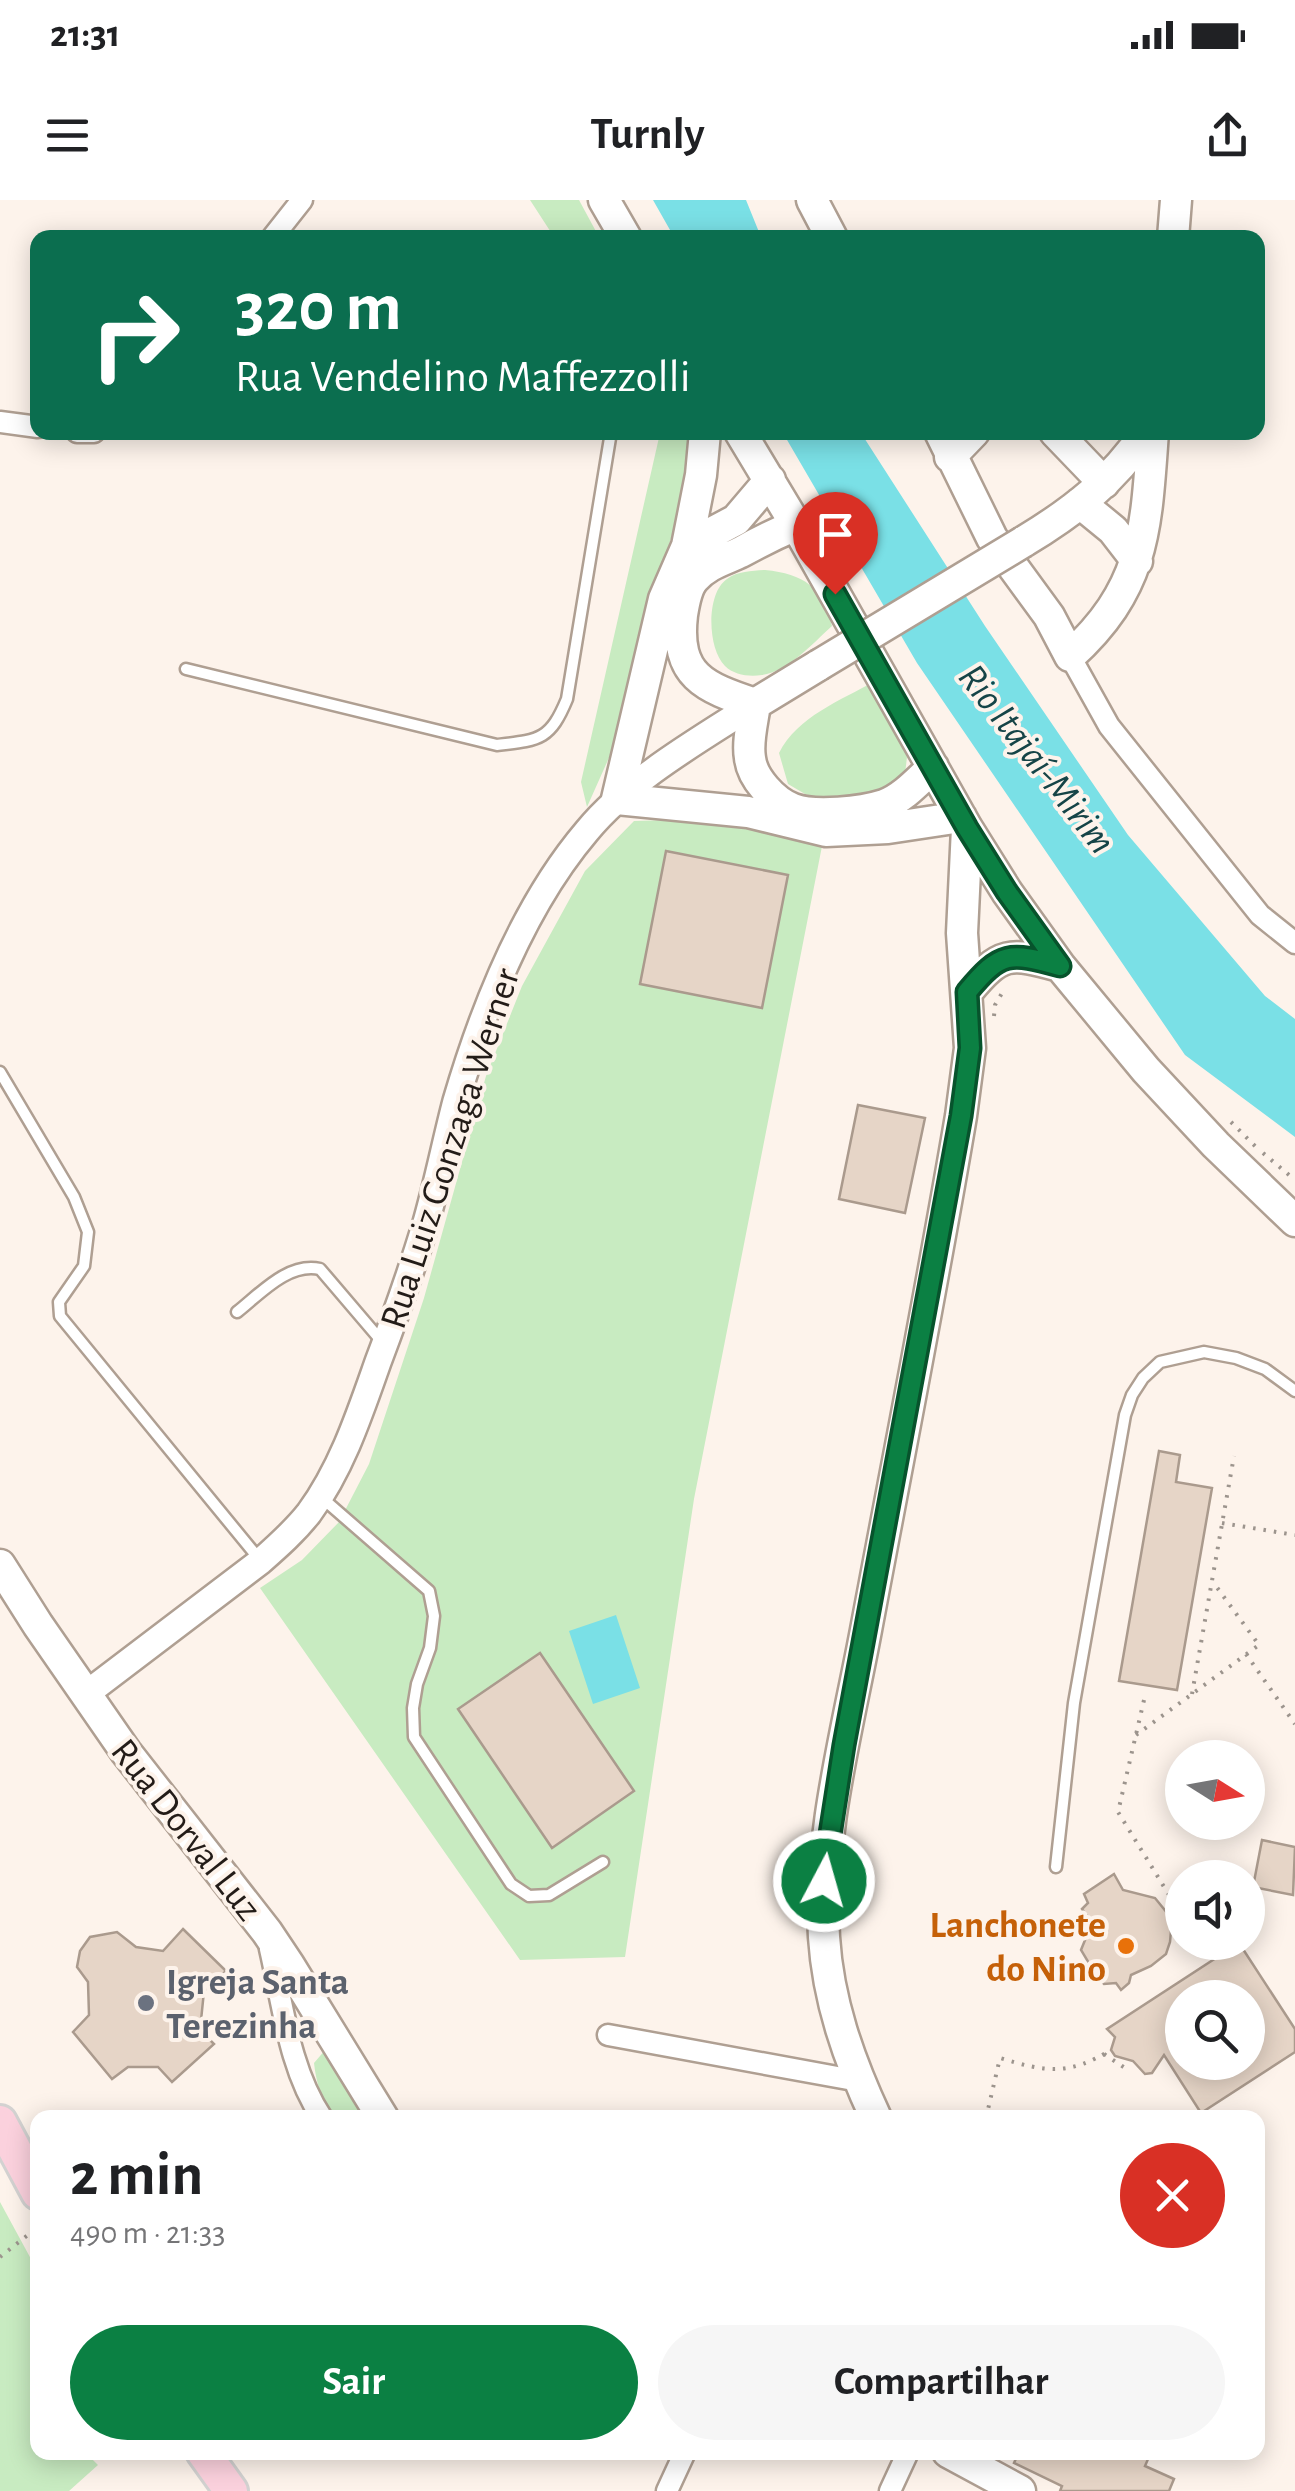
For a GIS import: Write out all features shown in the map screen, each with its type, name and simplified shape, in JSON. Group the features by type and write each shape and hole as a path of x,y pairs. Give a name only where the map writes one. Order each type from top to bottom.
{"main road":[{"path":"604,200 621,230"},
{"path":"812,200 828,230"},
{"path":"1174,230 1176,200"},
{"path":"705,440 687,546 664,599 617,798 748,812 826,831 964,823"},
{"path":"745,440 1007,892 1060,966 1126,1046 1179,1106 1295,1221"},
{"path":"1063,440 1104,484"},
{"name":"Rua Luiz Gonzaga Werner","path":"756,704 1060,520 1104,484 1143,440"},
{"path":"945,445 992,538 1049,616 1070,656 1107,618 1137,561 1148,509 1150,440"},
{"path":"687,546 736,520 770,480"},
{"path":"1080,503 1114,530 1137,561"},
{"path":"796,525 713,564 692,580 684,602 680,638 688,668 725,694 756,704 750,758 762,787 792,808 828,813 886,804 902,796 933,768"},
{"path":"1049,616 1107,618"},
{"path":"872,2110 844,2043 829,1977 823,1902 844,1745 961,1116 970,1048 962,934 964,823"},
{"path":"967,992 1000,959 1016,956 1060,966"},
{"name":"Rua Dorval Luz","path":"0,1564 126,1752 266,1932 313,2044 375,2110"},
{"path":"0,2122 30,2179"},
{"path":"210,2460 231,2491"},
{"path":"967,2460 1003,2475"}],"street":[{"path":"278,230 302,200"},
{"path":"0,422 30,426"},
{"path":"1070,656 1109,726 1260,915 1295,943"},
{"name":"Rua Luiz Gonzaga Werner","path":"86,1694 261,1561 308,1514 344,1450 385,1345 416,1255 456,1102 488,1006 548,886 588,829 617,798 756,704"},
{"path":"266,1932 313,2044 304,2082 318,2110"},
{"path":"608,2035 859,2081"},
{"path":"667,2491 682,2460"},
{"path":"890,2491 904,2460"}],"lane":[{"path":"186,670 498,745 535,740 556,726 567,699 610,440"},
{"path":"0,1072 74,1197 88,1232 84,1266 58,1302 60,1316 261,1561"},
{"path":"236,1312 287,1274 306,1266 320,1269 385,1345"},
{"path":"1056,1867 1074,1704 1124,1415 1132,1395 1160,1362 1204,1352 1266,1369 1295,1391"},
{"path":"320,1496 430,1591 434,1616 430,1648 413,1708 414,1737 511,1884 529,1896 549,1896 603,1862"}],"path":[{"path":"993,1024 995,1006 1006,986"},
{"path":"1221,1112 1295,1180"},
{"path":"1192,1694 1234,1456"},
{"path":"1222,1523 1295,1536"},
{"path":"1136,1735 1259,1645 1212,1580"},
{"path":"1246,1654 1295,1724"},
{"path":"1144,1700 1118,1812 1165,1888"},
{"path":"988,2110 1000,2058 1038,2070 1054,2069 1081,2066 1111,2050"},
{"path":"1104,2054 1125,2068"},
{"path":"0,2257 30,2233"}],"green space":[{"path":"530,200 579,200 595,230 549,230"},
{"path":"658,440 687,440 682,502 612,751 587,807 581,782"},
{"path":"765,570 791,575 810,585 823,601 832,626 782,668 762,675 742,675 719,658 712,634 712,608 720,586 727,579"},
{"path":"875,681 907,757 905,774 889,794 856,800 820,798 788,784 779,753 787,740 808,719"},
{"path":"702,819 823,841 694,1499 625,1957 520,1960 260,1588 302,1560 339,1522 369,1464 424,1298 486,1076 522,986 585,871 634,821"},
{"path":"326,2049 367,2110 328,2110 314,2063"},
{"path":"0,2202 30,2257 30,2460 93,2460 98,2465 69,2491 0,2491"}],"water":[{"path":"653,200 746,200 758,230 670,230"},
{"name":"Rio Itajaí-Mirim","path":"787,440 865,440 985,626 1128,835 1265,996 1295,1019 1295,1137 1185,1055 917,663"},
{"path":"616,1615 640,1688 593,1704 569,1631"}],"building":[{"path":"666,851 788,875 762,1008 640,984"},
{"path":"858,1105 925,1118 905,1213 839,1199"},
{"path":"1159,1451 1180,1455 1176,1482 1212,1488 1177,1690 1119,1681"},
{"path":"540,1653 634,1791 552,1848 458,1709"},
{"path":"1262,1840 1295,1847 1293,1895 1265,1889 1265,1860 1258,1860"},
{"name":"Lanchonete do Nino","path":"1114,1874 1123,1890 1155,1898 1165,1910 1165,1955 1131,1975 1121,1990 1116,1983 1104,1984 1081,1950 1092,1923 1082,1909 1088,1903 1084,1894"},
{"name":"Igreja Santa Terezinha","path":"183,1929 226,1971 204,1991 200,2030 214,2044 172,2082 158,2067 128,2067 112,2079 73,2032 89,2015 88,1982 77,1967 80,1951 90,1937 117,1932 136,1947 163,1951"},
{"path":"1213,1960 1250,1960 1263,1980 1182,1980"},
{"path":"1265,1983 1295,2029 1295,2052 1265,2071"},
{"path":"1165,1991 1165,2057 1152,2073 1145,2074 1133,2061 1115,2056 1111,2050 1115,2037 1107,2029"},
{"path":"1180,2080 1252,2080 1206,2110 1199,2110"},
{"path":"1148,2460 1145,2466 1174,2479 1169,2491 1060,2491 1062,2486 1014,2463"}],"place":[{"name":"Lanchonete do Nino","path":"1126,1946"},
{"name":"Igreja Santa Terezinha","path":"146,2003"}],"route":[{"path":"824,1881 844,1745 961,1116 970,1048 967,992 1000,959 1016,956 1060,966 967,828 835,594"}]}
